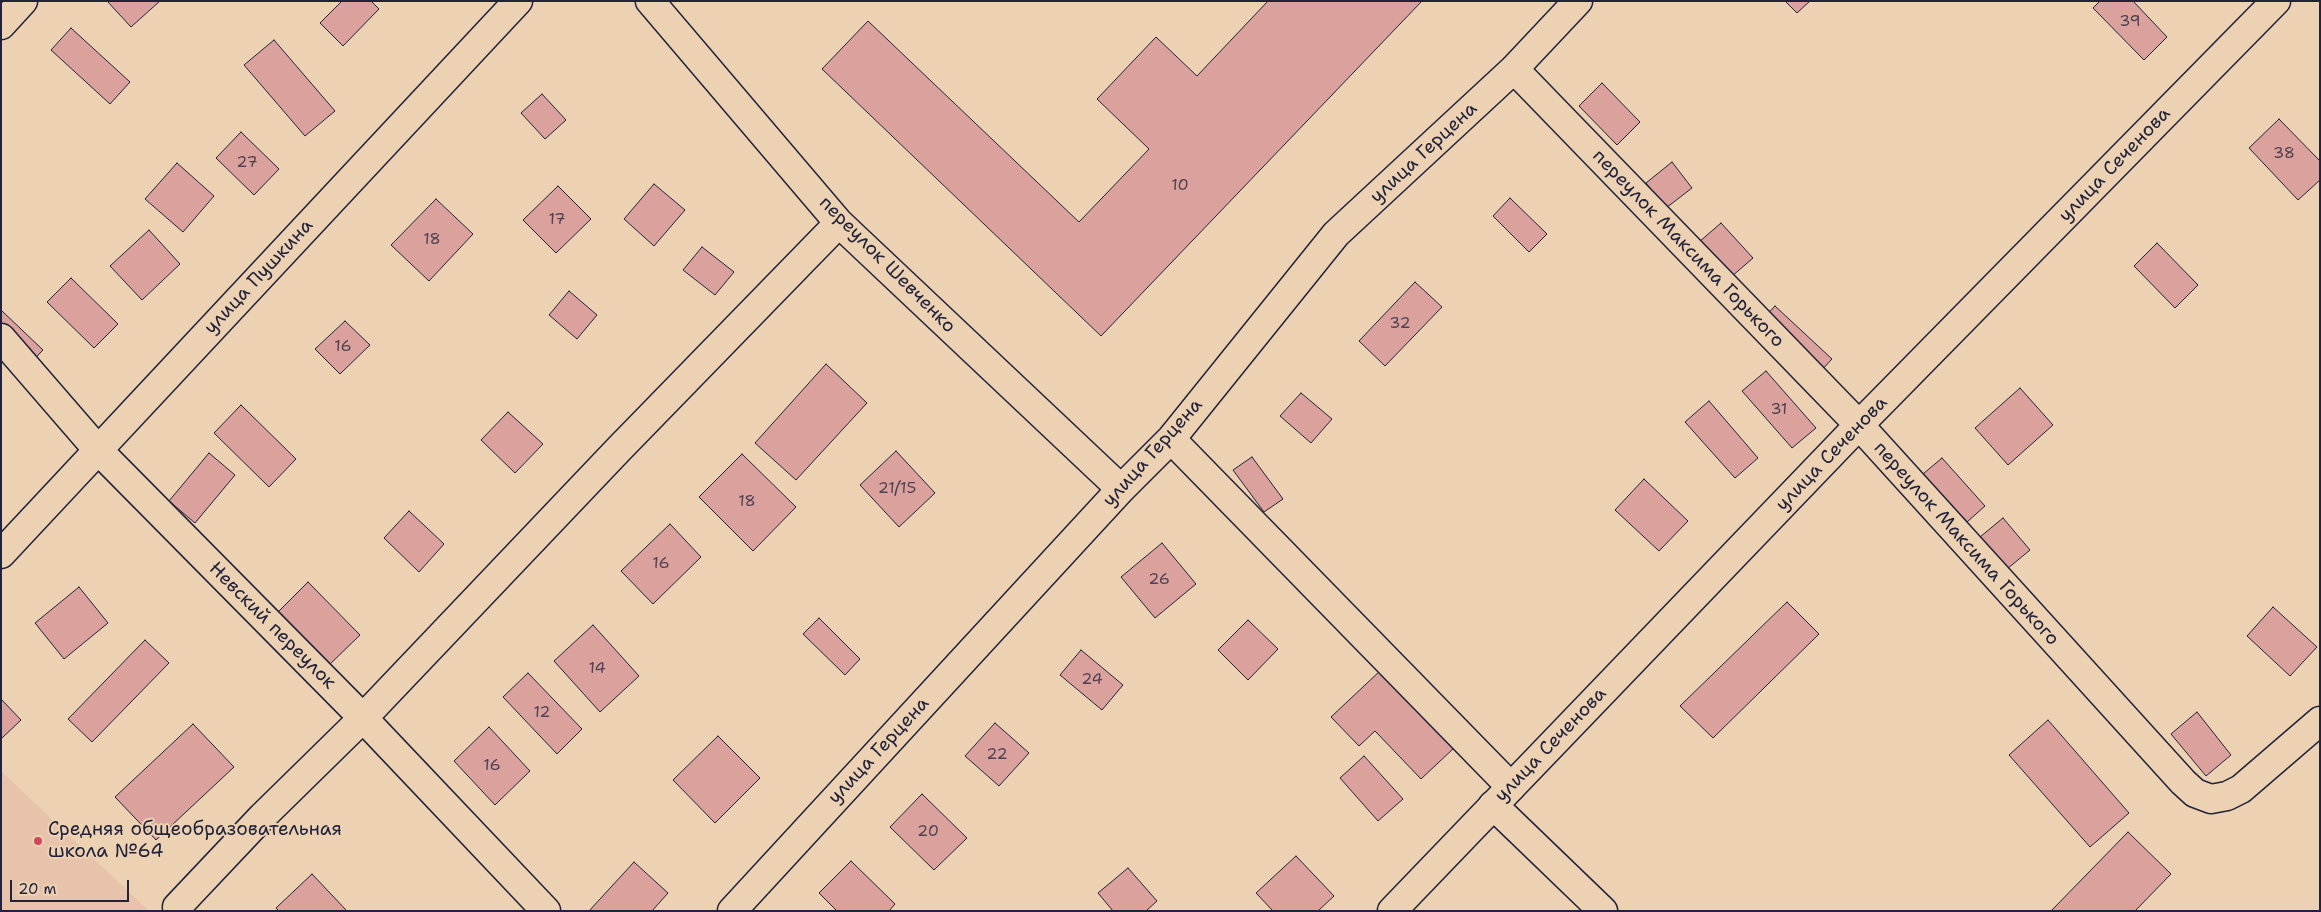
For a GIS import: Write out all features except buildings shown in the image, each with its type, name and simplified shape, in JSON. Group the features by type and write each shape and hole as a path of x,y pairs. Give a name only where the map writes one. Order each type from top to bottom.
{"street":[{"path":"1,26 23,1"},
{"name":"улица Пушкина","path":"1,554 518,1"},
{"name":"переулок Шевченко","path":"650,1 839,223 1121,489"},
{"name":"улица Герцена","path":"732,911 1121,489 1171,439 1336,234 1514,69 1578,1"},
{"name":"улица Сеченова","path":"1392,911 1859,425 2276,1"},
{"name":"переулок Максима Горького","path":"1514,69 1859,425 2182,782 2195,793 2211,799 2227,796 2241,789 2320,721"},
{"path":"177,907 262,816 363,718 618,450 839,223"},
{"name":"Невский переулок","path":"1,338 98,450 363,718 546,911"},
{"path":"1171,439 1502,796 1603,911"}],"shaded area":[{"name":"Средняя общеобразовательная школа №64","path":"1,771 149,911 1,911"}],"place":[{"name":"Средняя общеобразовательная школа №64","path":"38,841"}]}
